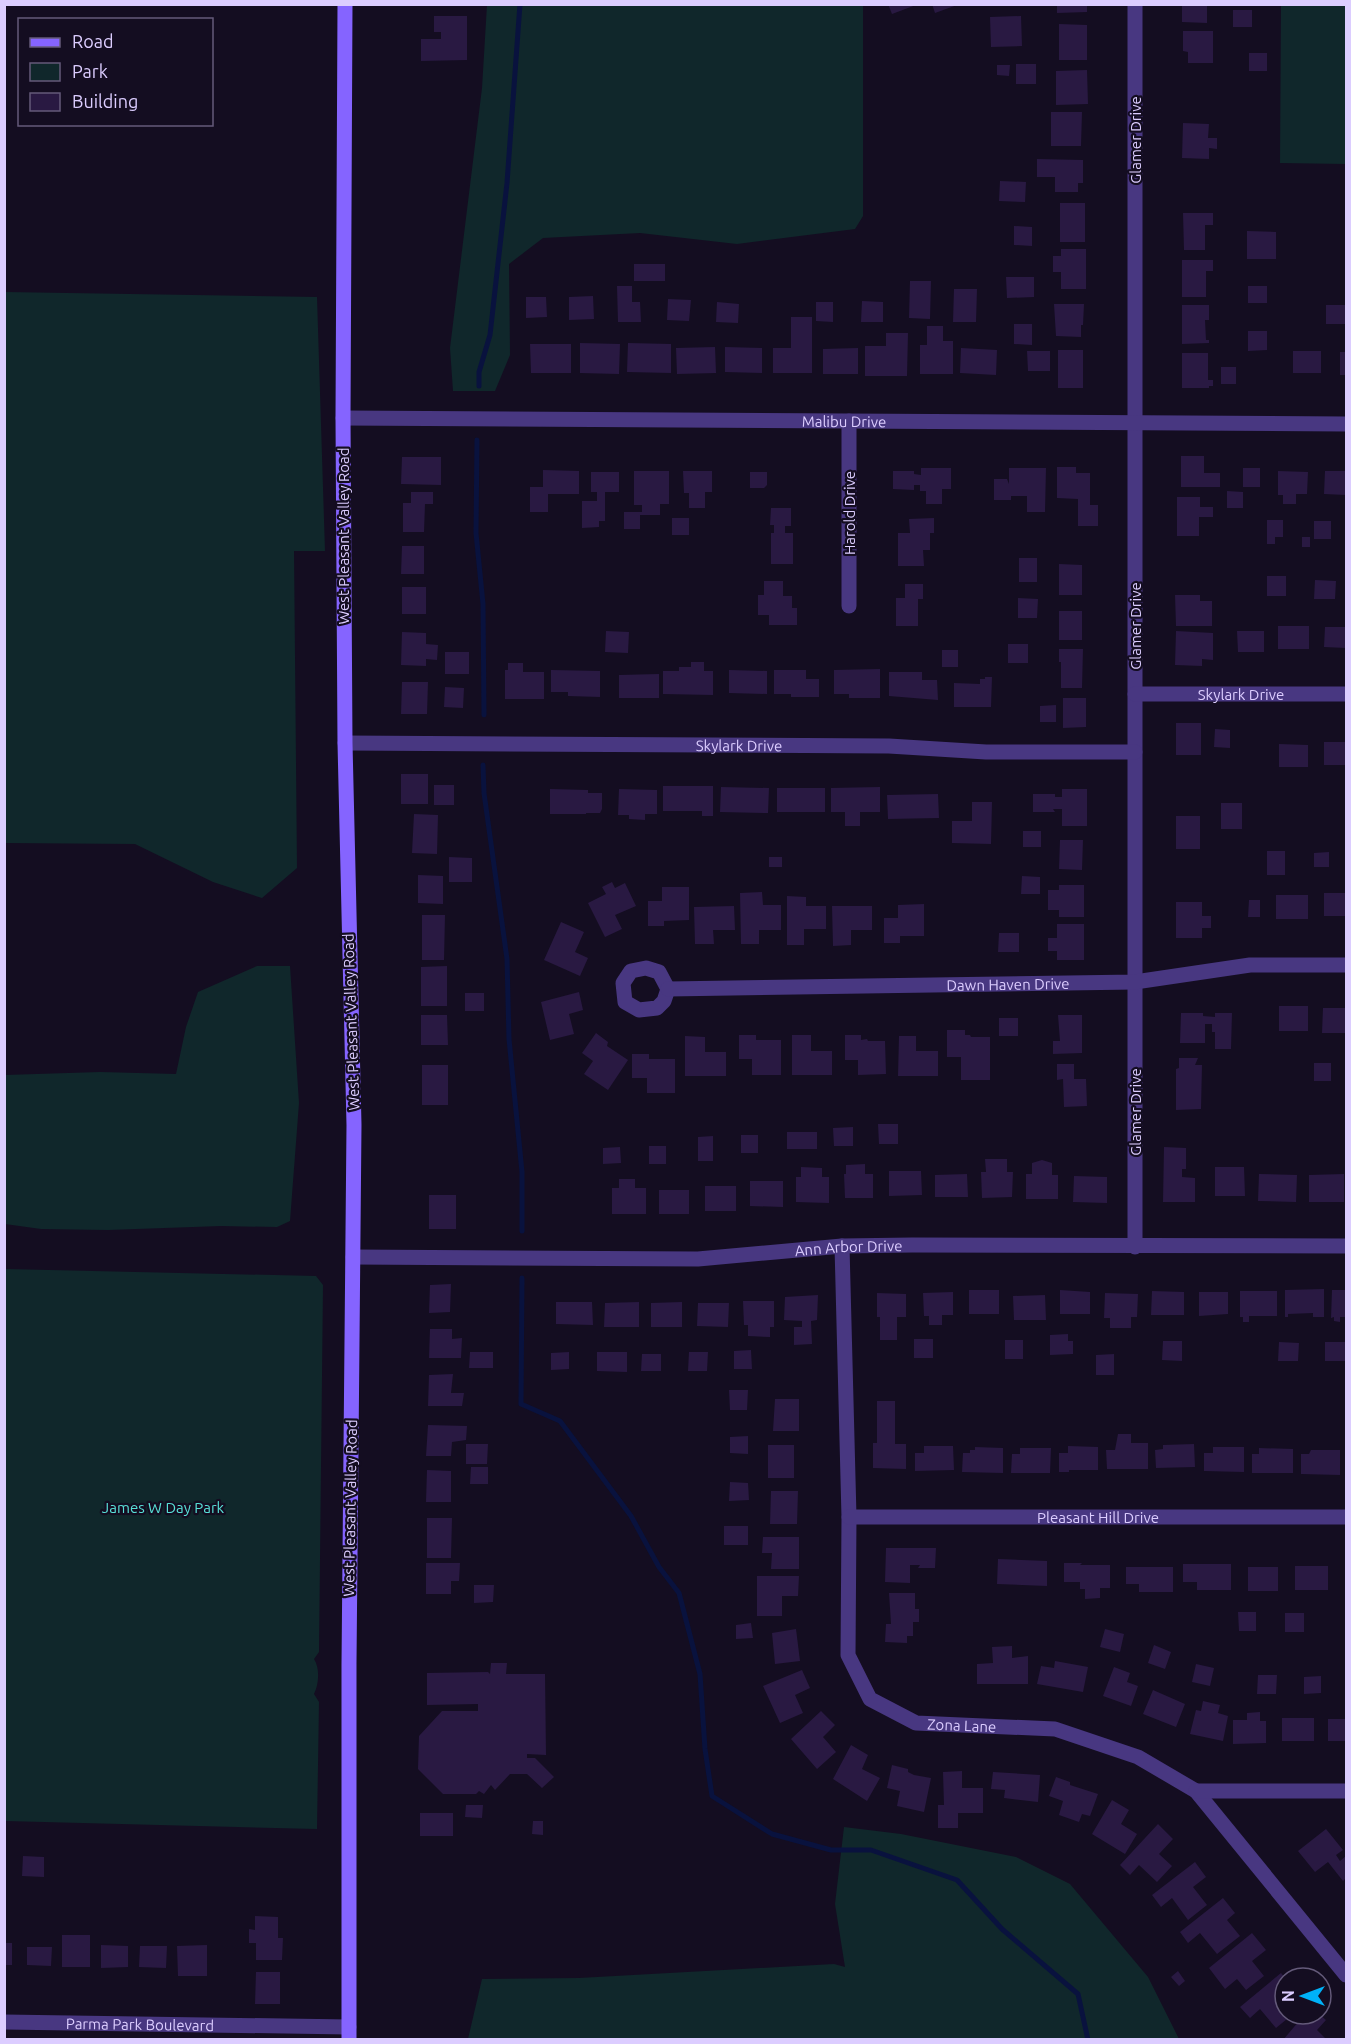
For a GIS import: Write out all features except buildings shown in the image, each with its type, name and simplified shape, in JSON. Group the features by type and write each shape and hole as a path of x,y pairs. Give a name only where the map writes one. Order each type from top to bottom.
{"main road":[{"name":"West Pleasant Valley Road","path":"345,4 343,418 345,743 354,1125 349,1664 349,2033"}],"street":[{"name":"Glamer Drive","path":"1135,4 1135,1247"},
{"name":"Malibu Drive","path":"343,418 1347,424"},
{"name":"Harold Drive","path":"849,421 849,606"},
{"name":"Skylark Drive","path":"1135,694 1347,694"},
{"name":"Skylark Drive","path":"345,743 889,746 986,752 1135,752"},
{"name":"Dawn Haven Drive","path":"668,989 1135,982 1250,965 1347,965"},
{"name":"Ann Arbor Drive","path":"353,1257 698,1259 842,1246 1347,1246"},
{"name":"Zona Lane","path":"842,1246 849,1517 848,1655 870,1699 916,1723 1055,1729 1138,1757 1196,1791 1347,1975"},
{"name":"Pleasant Hill Drive","path":"849,1517 1347,1517"},
{"path":"1196,1791 1347,1791"},
{"name":"Parma Park Boulevard","path":"4,2022 349,2033"}],"green space":[{"path":"487,5 863,5 863,216 855,229 737,244 640,233 543,238 509,264 510,355 495,391 453,391 450,348 482,88"},
{"path":"1281,5 1346,5 1346,164 1280,163"},
{"path":"5,292 317,297 325,551 294,551 297,868 262,898 213,882 135,844 5,843"},
{"path":"257,966 290,966 299,1103 290,1221 277,1227 221,1226 108,1230 41,1229 5,1224 5,1075 100,1072 176,1074 186,1027 198,992"},
{"name":"James W Day Park","path":"5,1269 316,1276 323,1285 319,1652 314,1659 318,1676 314,1694 319,1702 317,1829 5,1821"},
{"path":"844,1827 901,1834 1016,1857 1070,1884 1148,1977 1179,2039 468,2039 482,1979 579,1978 834,1964 845,1967 835,1904"}],"waterway":[{"path":"479,386 479,372 490,335 507,183 520,4"},
{"path":"477,440 476,533 483,604 484,715"},
{"path":"483,765 484,793 507,959 509,1039 522,1172 522,1231"},
{"path":"522,1278 521,1404 560,1421 631,1516 659,1567 679,1593 700,1674 705,1749 712,1796 772,1834 831,1850 871,1850 957,1880 1002,1929 1078,1994 1088,2040"}]}
